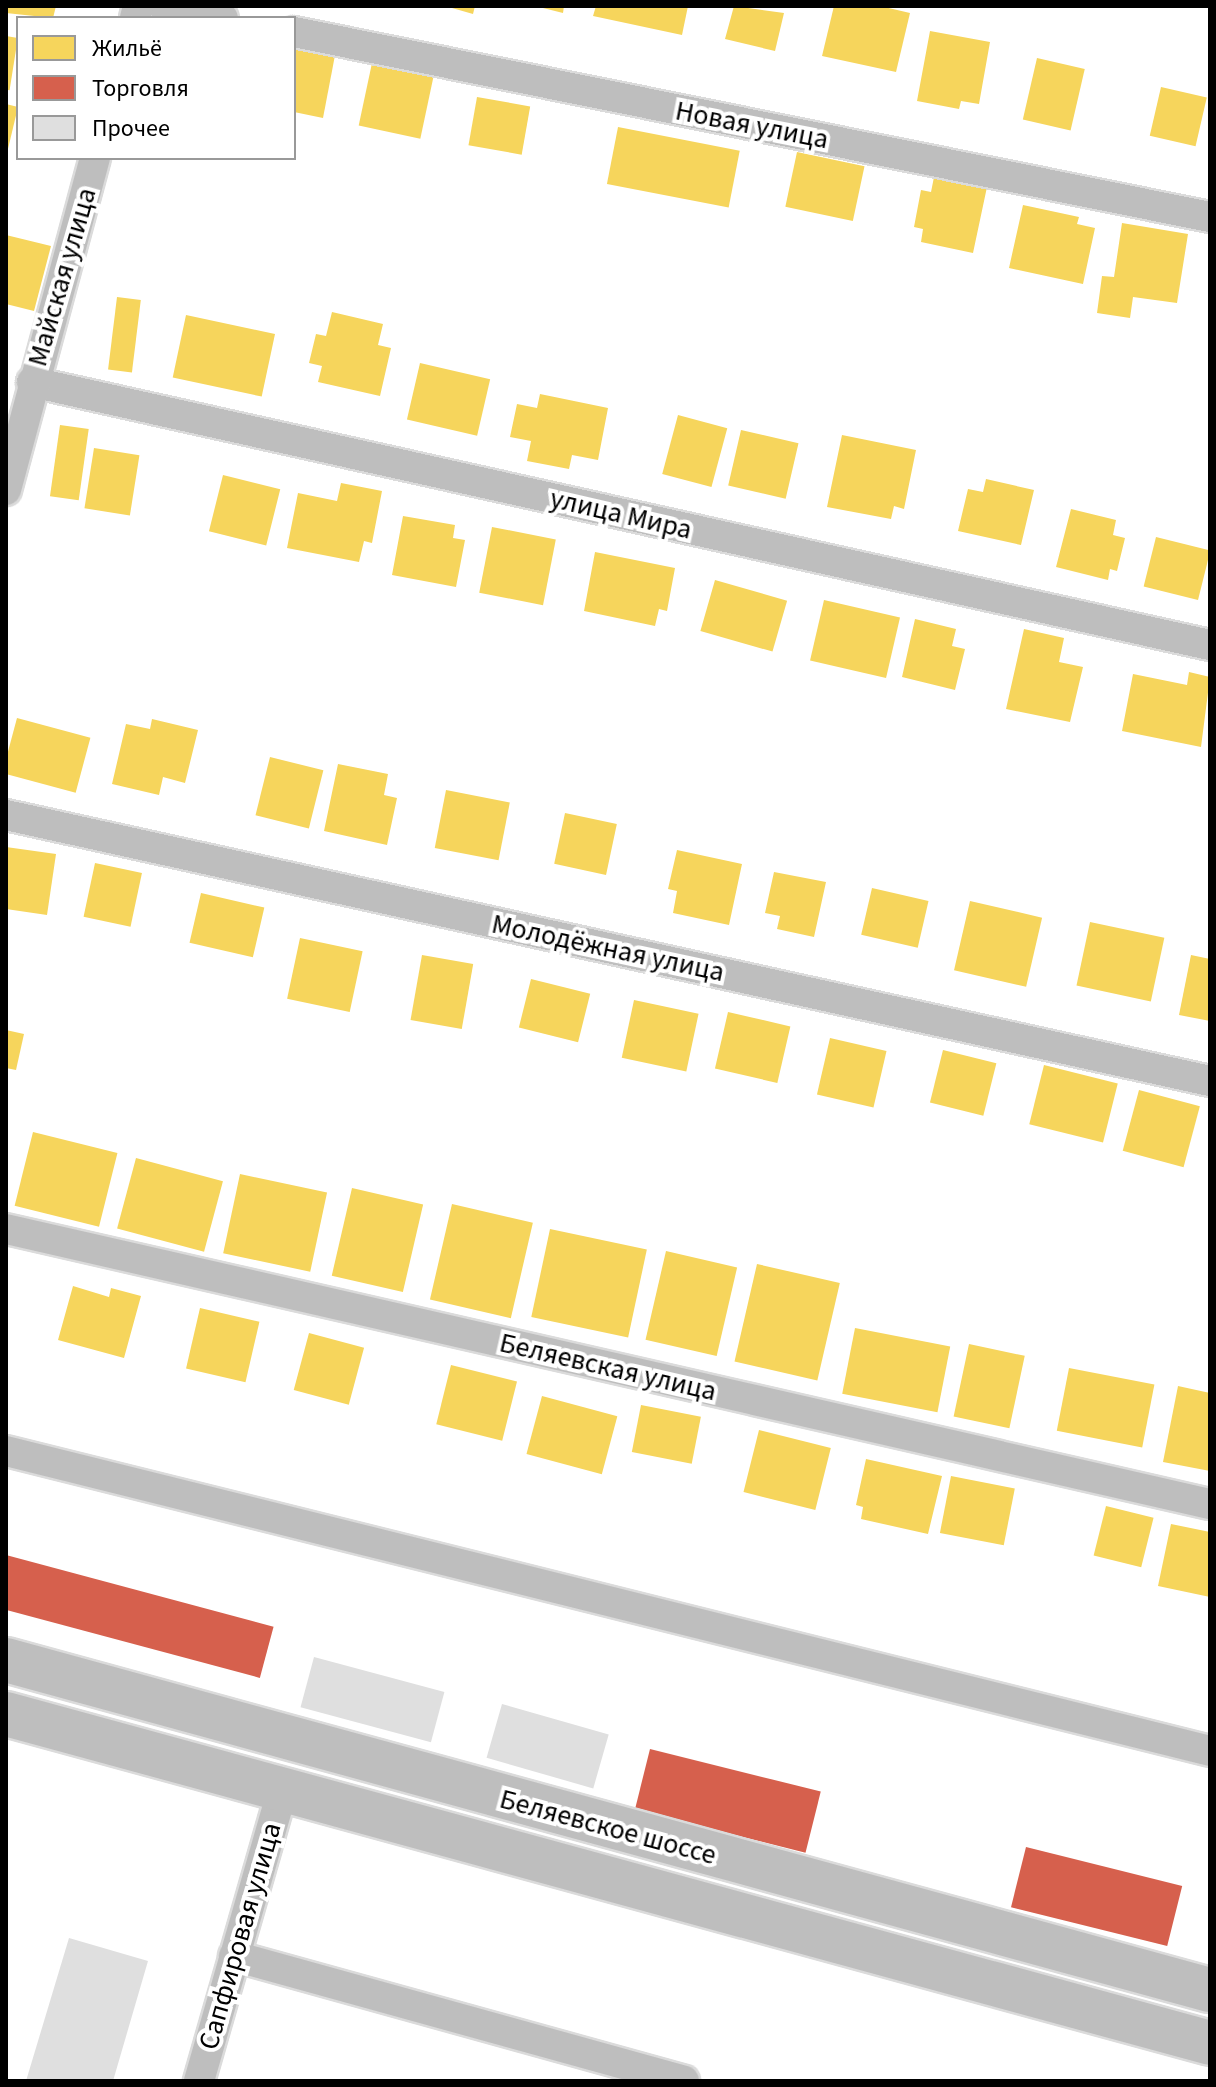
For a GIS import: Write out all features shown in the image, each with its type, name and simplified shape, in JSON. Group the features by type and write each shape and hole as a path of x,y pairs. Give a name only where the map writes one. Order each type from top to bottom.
{"main road":[{"name":"Беляевское шоссе","path":"6,1660 1210,1990"},
{"name":"Беляевское шоссе","path":"6,1714 1210,2043"}],"street":[{"path":"163,6 213,16"},
{"name":"Новая улица","path":"296,32 1210,217"},
{"name":"Майская улица","path":"6,490 32,382 94,160"},
{"name":"улица Мира","path":"32,382 1210,645"},
{"name":"Молодёжная улица","path":"6,815 1210,1081"},
{"name":"Беляевская улица","path":"6,1229 1210,1504"},
{"path":"6,1451 1210,1751"},
{"name":"Сапфировая улица","path":"199,2081 282,1791"},
{"path":"234,1956 684,2081"}],"building: Жильё":[{"path":"6,6 56,6 54,16 6,13"},
{"path":"445,6 475,6 473,14"},
{"path":"535,6 564,6 563,13"},
{"path":"596,6 688,6 682,35 593,16"},
{"path":"734,6 784,13 775,51 725,39"},
{"path":"834,6 880,6 910,13 896,72 822,56"},
{"path":"930,31 990,42 979,104 961,101 959,109 917,101"},
{"path":"6,36 16,38 10,90 6,90"},
{"path":"296,42 336,50 323,118 296,112"},
{"path":"1037,58 1085,69 1071,130 1023,119"},
{"path":"372,63 434,76 420,139 359,126"},
{"path":"1161,87 1207,98 1196,146 1150,136"},
{"path":"477,97 530,106 522,155 468,145"},
{"path":"6,104 16,106 16,115 6,153"},
{"path":"618,127 740,151 729,208 607,184"},
{"path":"797,152 864,166 853,221 785,207"},
{"path":"934,177 987,187 973,253 921,242 923,229 914,227 921,190 931,192"},
{"path":"1023,205 1079,217 1077,224 1095,228 1083,284 1009,268"},
{"path":"1122,223 1188,234 1177,303 1133,297 1130,318 1097,313 1102,276 1114,277"},
{"path":"6,235 51,246 34,311 6,304"},
{"path":"117,297 141,300 132,372 108,369"},
{"path":"332,312 383,324 378,345 391,348 380,396 318,382 322,366 309,363 316,334 326,336"},
{"path":"186,315 275,334 262,397 173,378"},
{"path":"420,363 490,379 477,436 407,420"},
{"path":"540,394 608,408 598,460 572,455 569,469 527,461 531,441 510,437 517,404 537,408"},
{"path":"678,415 727,428 711,487 662,474"},
{"path":"60,425 89,429 79,500 50,496"},
{"path":"741,430 798,443 786,499 728,486"},
{"path":"842,435 916,450 904,509 894,506 891,519 827,507"},
{"path":"94,448 139,455 130,515 84,508"},
{"path":"223,475 280,489 266,546 209,531"},
{"path":"986,479 1034,490 1021,545 958,531 968,489 983,492"},
{"path":"341,483 382,491 372,543 364,541 359,562 287,548 298,493 337,501"},
{"path":"1071,509 1116,520 1113,535 1125,538 1117,571 1110,569 1108,580 1056,567"},
{"path":"403,516 455,525 453,538 465,540 456,587 392,575"},
{"path":"492,527 556,539 543,605 479,593"},
{"path":"1156,537 1210,550 1198,600 1144,586"},
{"path":"595,552 675,568 667,611 659,609 655,626 584,611"},
{"path":"715,580 787,601 772,652 700,631"},
{"path":"824,600 900,618 886,678 810,660"},
{"path":"915,619 956,629 952,646 965,649 955,690 902,677"},
{"path":"1024,629 1064,638 1059,662 1083,667 1070,722 1006,709"},
{"path":"1189,672 1210,677 1201,747 1122,731 1133,674 1187,685"},
{"path":"17,718 90,738 76,793 6,774 6,759"},
{"path":"152,719 198,730 185,783 163,777 159,795 112,784 126,724 150,729"},
{"path":"270,757 323,770 309,829 255,815"},
{"path":"338,764 388,774 384,795 397,798 387,845 324,831"},
{"path":"446,790 510,802 499,860 435,848"},
{"path":"565,813 617,824 606,875 554,864"},
{"path":"6,847 56,854 47,915 6,909"},
{"path":"677,850 742,864 729,925 673,913 677,891 668,889"},
{"path":"95,863 142,873 131,927 84,917"},
{"path":"774,872 826,882 814,937 777,929 780,916 765,913"},
{"path":"872,888 929,901 918,948 861,935"},
{"path":"201,893 264,908 253,957 190,943"},
{"path":"970,901 1042,918 1026,987 954,970"},
{"path":"1090,922 1164,938 1151,1001 1076,986"},
{"path":"300,938 363,951 350,1012 287,999"},
{"path":"422,955 473,964 462,1029 411,1020"},
{"path":"1191,955 1210,959 1210,1021 1179,1015"},
{"path":"531,979 590,994 578,1042 519,1028"},
{"path":"634,1000 699,1014 686,1071 622,1058"},
{"path":"728,1012 790,1026 777,1083 715,1069"},
{"path":"6,1030 24,1034 16,1070 6,1068"},
{"path":"830,1038 887,1051 873,1108 817,1095"},
{"path":"943,1050 996,1063 983,1116 930,1102"},
{"path":"1044,1065 1118,1083 1103,1143 1029,1124"},
{"path":"1139,1090 1200,1106 1184,1167 1123,1151"},
{"path":"33,1132 117,1153 99,1227 15,1206"},
{"path":"136,1158 223,1181 204,1252 117,1229"},
{"path":"240,1174 327,1193 310,1272 223,1253"},
{"path":"352,1188 423,1204 403,1292 332,1276"},
{"path":"452,1204 533,1223 511,1318 430,1299"},
{"path":"550,1229 647,1250 628,1338 531,1317"},
{"path":"666,1251 737,1267 717,1356 646,1340"},
{"path":"757,1264 840,1283 817,1381 735,1361"},
{"path":"73,1286 109,1297 111,1288 141,1296 124,1358 58,1340"},
{"path":"200,1308 259,1322 245,1382 186,1368"},
{"path":"855,1328 950,1347 937,1412 842,1394"},
{"path":"309,1333 364,1348 349,1405 294,1390"},
{"path":"969,1344 1025,1356 1009,1428 954,1416"},
{"path":"451,1365 517,1381 502,1441 436,1424"},
{"path":"1069,1368 1154,1385 1142,1447 1057,1431"},
{"path":"1178,1386 1210,1393 1210,1471 1163,1462"},
{"path":"542,1396 617,1416 602,1474 526,1454"},
{"path":"641,1405 701,1417 692,1464 632,1452"},
{"path":"759,1430 831,1448 815,1510 744,1492"},
{"path":"866,1459 942,1476 928,1534 861,1519 863,1507 856,1505"},
{"path":"951,1476 1015,1488 1004,1545 940,1533"},
{"path":"1106,1506 1154,1518 1141,1567 1094,1555"},
{"path":"1171,1524 1210,1532 1210,1597 1158,1586"}],"building: Торговля":[{"path":"6,1555 274,1627 260,1678 6,1610"},
{"path":"650,1749 821,1792 806,1853 635,1810"},
{"path":"1026,1847 1182,1886 1167,1946 1011,1907"}],"building: Прочее":[{"path":"314,1657 444,1692 431,1742 301,1707"},
{"path":"502,1704 609,1735 593,1788 487,1758"},
{"path":"69,1938 148,1961 113,2081 26,2081"}]}
